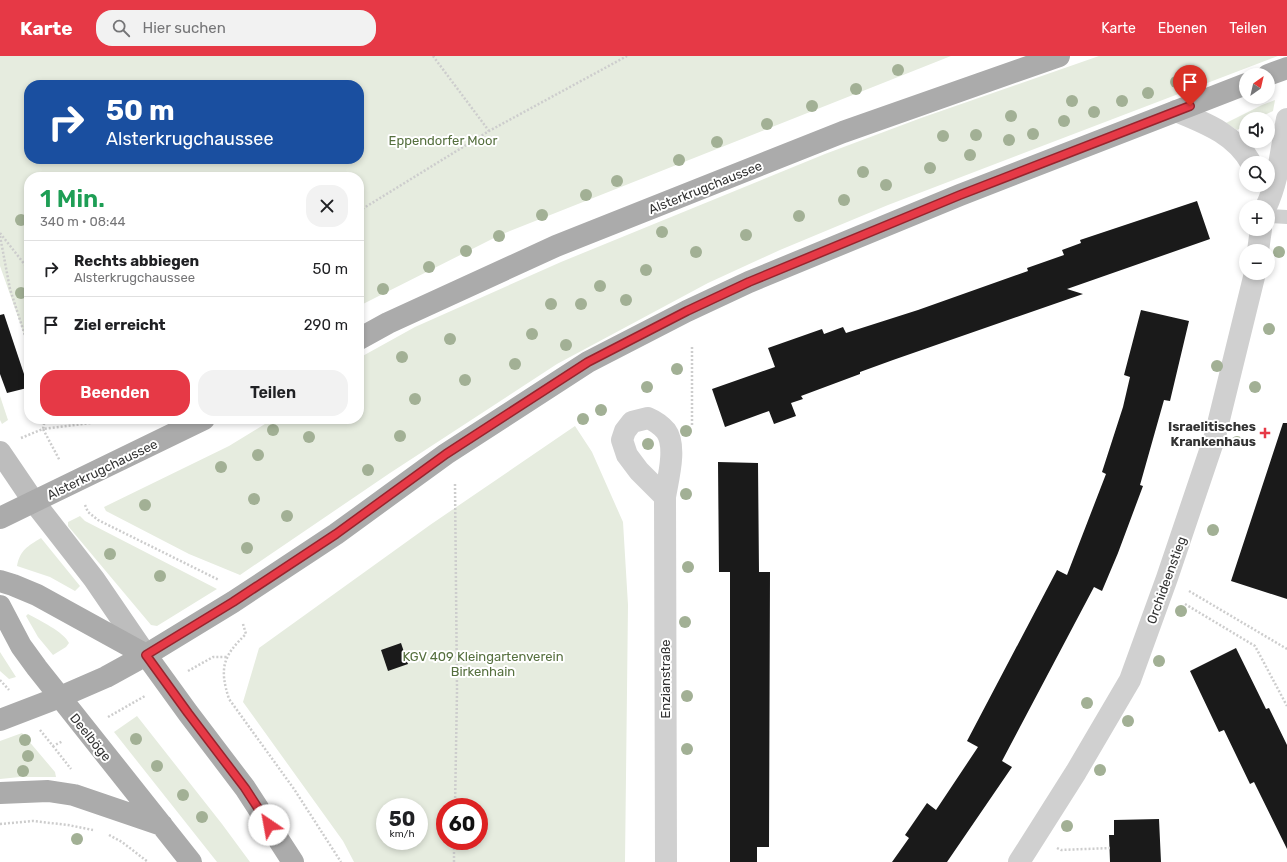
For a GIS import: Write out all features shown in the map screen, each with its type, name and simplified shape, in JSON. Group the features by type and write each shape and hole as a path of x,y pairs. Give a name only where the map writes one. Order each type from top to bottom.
{"main road":[{"name":"Alsterkrugchaussee","path":"364,336 388,323 556,246 843,132 1059,56"},
{"path":"1275,73 1287,68"},
{"path":"0,720 60,697 106,677 146,655 233,602 330,539 446,454 588,362 687,311 749,282 960,195 1239,87"},
{"name":"Alsterkrugchaussee","path":"0,518 194,424"},
{"path":"0,452 34,502 94,578 146,655 245,788 293,862"},
{"path":"0,581 38,595 146,655"},
{"name":"Deelböge","path":"0,606 21,646 191,862"},
{"path":"0,793 48,791 74,795 162,825"}],"street":[{"path":"1176,111 1214,127 1225,134 1241,148 1246,156"},
{"path":"1269,200 1277,177 1287,119"},
{"name":"Orchideenstieg","path":"1019,862 1076,772 1130,680 1165,584 1215,436 1253,280"},
{"name":"Enzianstraße","path":"665,497 639,471 627,455 622,440 625,431 632,422 648,418 658,423 667,432 671,454 665,497 666,862"}],"lane":[{"path":"1275,216 1287,217"}],"path":[{"path":"434,56 490,131"},
{"path":"364,208 490,131 627,56"},
{"path":"0,234 24,264"},
{"path":"0,234 10,289 24,332"},
{"path":"671,454 692,441 692,347"},
{"path":"44,424 43,430 60,461"},
{"path":"21,438 43,430 86,424"},
{"path":"455,484 457,691 455,798"},
{"path":"88,512 98,520 219,580 224,585"},
{"path":"1165,584 1287,649"},
{"path":"1165,584 1255,646 1287,706"},
{"path":"243,621 246,634 235,644 227,657 224,667 224,683 229,699 294,789 341,862"},
{"path":"214,657 227,657"},
{"path":"102,720 129,705"},
{"path":"38,728 73,771"},
{"path":"53,746 66,739"},
{"path":"0,824 33,821 94,830"},
{"path":"108,835 122,842 148,862"},
{"path":"1036,835 1061,850 1110,848"},
{"path":"454,850 454,862"}],"green space":[{"name":"Eppendorfer Moor","path":"0,56 951,56 500,235 364,303 364,172 24,172 24,334 0,266"},
{"path":"1099,56 1278,56 1247,68 1239,68 1239,71 888,205 780,250 708,283 557,364 390,473 240,575 189,554 106,511 104,507 229,446 265,424 364,424 364,355 415,327 561,262 825,154 921,118"},
{"path":"1274,104 1273,111 1248,112 1262,105"},
{"path":"1239,116 1239,129 1237,130 1226,123"},
{"path":"0,396 8,420 2,424 0,420"},
{"name":"KGV 409 Kleingartenverein Birkenhain","path":"575,426 592,452 623,522 628,605 625,862 354,862 343,841 243,702 259,648 430,525"},
{"path":"80,516 85,521 217,589 157,626 151,625 68,526 68,522"},
{"path":"41,538 80,586 75,591 50,577 17,566 22,552 28,546"},
{"path":"28,614 62,635 69,643 66,647 53,655 38,637 26,616"},
{"path":"0,652 16,677 9,679 0,671"},
{"path":"137,716 250,862 217,862 114,732"},
{"path":"22,733 55,772 56,777 20,777 0,779 0,741"}],"building":[{"path":"1197,201 1210,239 1067,289 1083,294 893,360 801,396 803,399 791,403 796,416 774,424 769,411 725,427 712,389 775,367 768,348 822,329 824,334 843,327 846,333 918,310 1028,271 1027,268 1064,255 1062,250 1081,243 1080,240"},
{"path":"1141,310 1189,321 1170,401 1164,400 1140,485 1143,486 1102,591 1094,587 1002,761 1012,767 947,862 892,862 909,838 905,835 927,803 936,810 978,747 967,741 1057,570 1067,575 1106,474 1102,472 1123,407 1130,377 1124,375"},
{"path":"4,314 24,374 24,389 7,393 0,374 0,315"},
{"path":"1283,423 1287,423 1287,599 1231,581"},
{"path":"718,462 758,463 759,572 770,572 769,847 757,847 757,862 730,862 730,572 719,572"},
{"path":"401,643 408,664 388,671 381,650"},
{"path":"1236,648 1266,709 1269,708 1287,745 1287,849 1254,782 1250,784 1224,730 1219,732 1190,671"},
{"path":"1159,819 1161,862 1110,862 1109,835 1114,835 1114,820"}],"place":[{"name":"Israelitisches Krankenhaus","path":"1265,433"}],"route":[{"path":"269,825 245,788 146,655 233,602 336,534 446,454 588,362 687,311 749,282 960,195 1190,106"}]}
